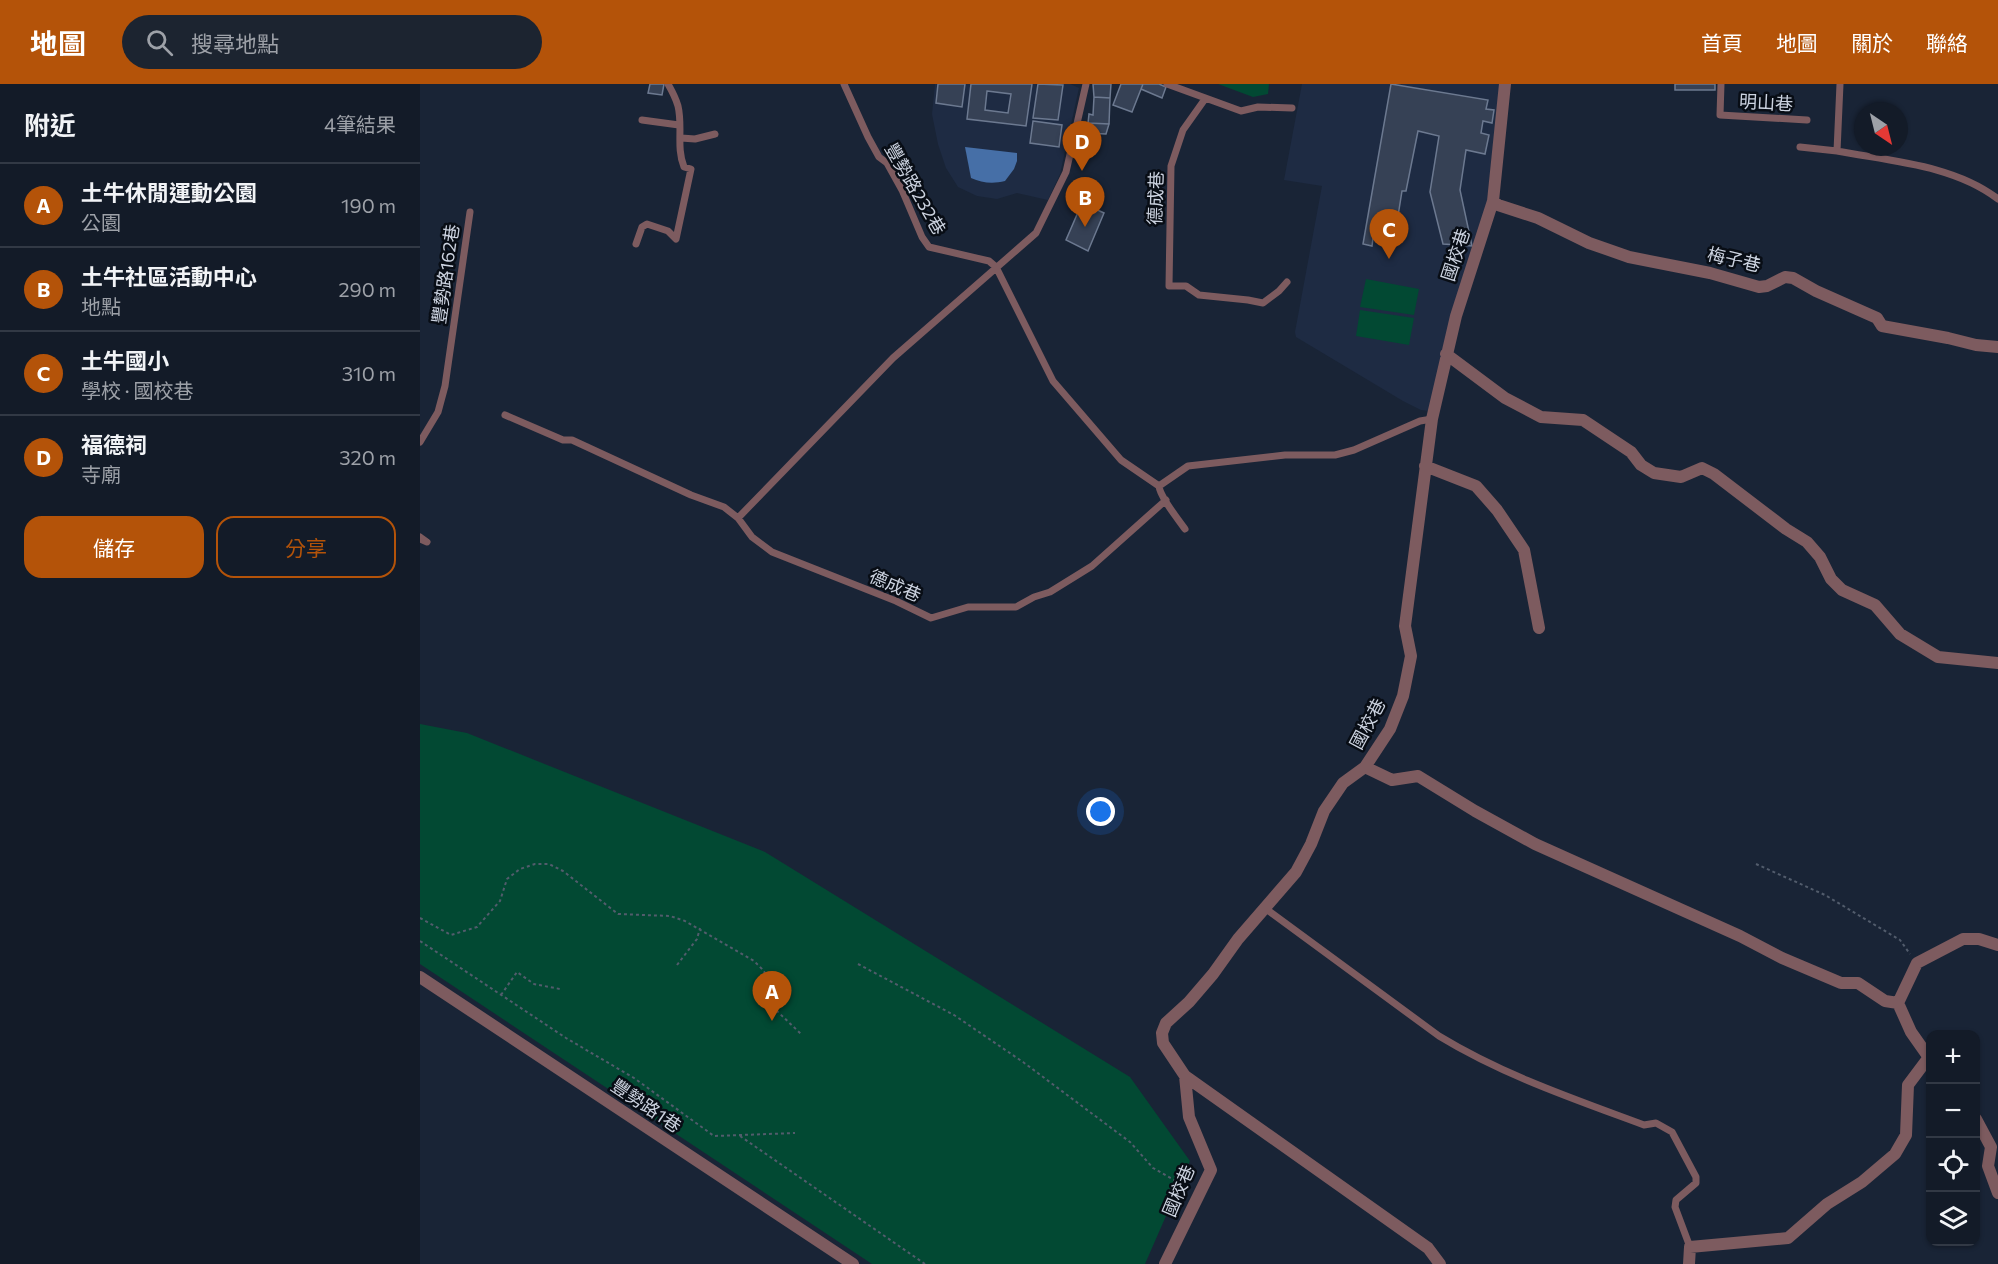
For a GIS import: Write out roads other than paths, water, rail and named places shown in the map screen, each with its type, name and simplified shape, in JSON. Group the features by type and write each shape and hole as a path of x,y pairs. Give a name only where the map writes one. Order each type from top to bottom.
{"street":[{"name":"國校巷","path":"1165,1264 1211,1170 1189,1117 1185,1076 1163,1043 1162,1033 1166,1023 1189,1002 1238,939 1296,873 1324,811 1343,783 1365,767 1390,729 1405,686 1411,656 1405,626 1432,419 1456,316 1493,201 1505,84"},
{"name":"梅子巷","path":"1493,201 1498,205 1538,218 1589,243 1629,257 1710,273 1759,287 1767,286 1785,277 1793,278 1816,291 1877,318 1882,326 1976,345 1998,347"},
{"path":"1446,354 1505,398 1540,417 1583,420 1631,452 1641,465 1654,473 1681,477 1702,468 1714,474 1786,529 1807,542 1820,557 1831,579 1842,590 1875,605 1900,634 1938,657 1998,663"},
{"path":"1425,466 1476,486 1497,510 1524,550 1539,628"},
{"path":"1365,767 1392,780 1418,776 1535,844 1740,936 1782,958 1840,983 1858,983 1885,1001 1898,1003"},
{"path":"1926,1053 1911,1032 1898,1003 1917,963 1963,939 1978,939 1998,945"},
{"name":"豐勢路1巷","path":"420,977 853,1264"},
{"path":"1689,1264 1690,1247 1788,1238 1827,1204 1862,1182 1895,1154 1906,1135 1908,1085 1926,1063"},
{"path":"1185,1076 1428,1248 1440,1264"},
{"path":"1980,1126 1991,1147 1988,1166 1998,1193"}],"lane":[{"path":"636,244 642,227 647,224 668,231 676,239 691,169 684,167 678,146 681,138 678,106 669,84"},
{"name":"豐勢路232巷","path":"844,84 868,137 902,190 922,237 929,247 989,261 996,267"},
{"path":"738,518 893,358 1036,232 1066,172 1086,84"},
{"path":"1167,84 1241,111 1258,107 1292,108"},
{"name":"明山巷","path":"1722,84 1720,116 1806,120"},
{"path":"1837,151 1840,84"},
{"name":"德成巷","path":"1205,99 1183,130 1171,166 1170,286 1186,286 1199,295 1263,303 1287,282"},
{"path":"642,120 679,125"},
{"path":"681,138 695,139 715,134"},
{"path":"1800,147 1837,151 1927,168 1973,184 1998,199"},
{"name":"豐勢路162巷","path":"420,442 438,412 445,386 470,212"},
{"path":"996,267 1053,381 1121,460 1159,486 1167,500 1168,507 1185,529"},
{"name":"德成巷","path":"505,415 562,440 572,440 691,495 724,507 738,518 752,537 772,552 896,601 930,618 968,607 1016,607 1034,597 1050,592 1092,566 1167,500"},
{"path":"1159,486 1188,466 1285,455 1335,455 1354,450 1420,421 1432,419"},
{"path":"1266,909 1439,1036 1465,1052 1528,1081 1644,1125 1656,1123 1672,1132 1696,1177 1696,1183 1676,1200 1675,1207 1690,1247"}],"water":[{"path":"965,147 1017,153 1017,161 1005,181 992,183 979,181 971,178"}],"place":[{"name":"福德祠","path":"1082,171"},
{"name":"土牛社區活動中心","path":"1085,227"},
{"name":"土牛國小","path":"1389,259"},
{"name":"土牛休閒運動公園","path":"772,1021"}]}
